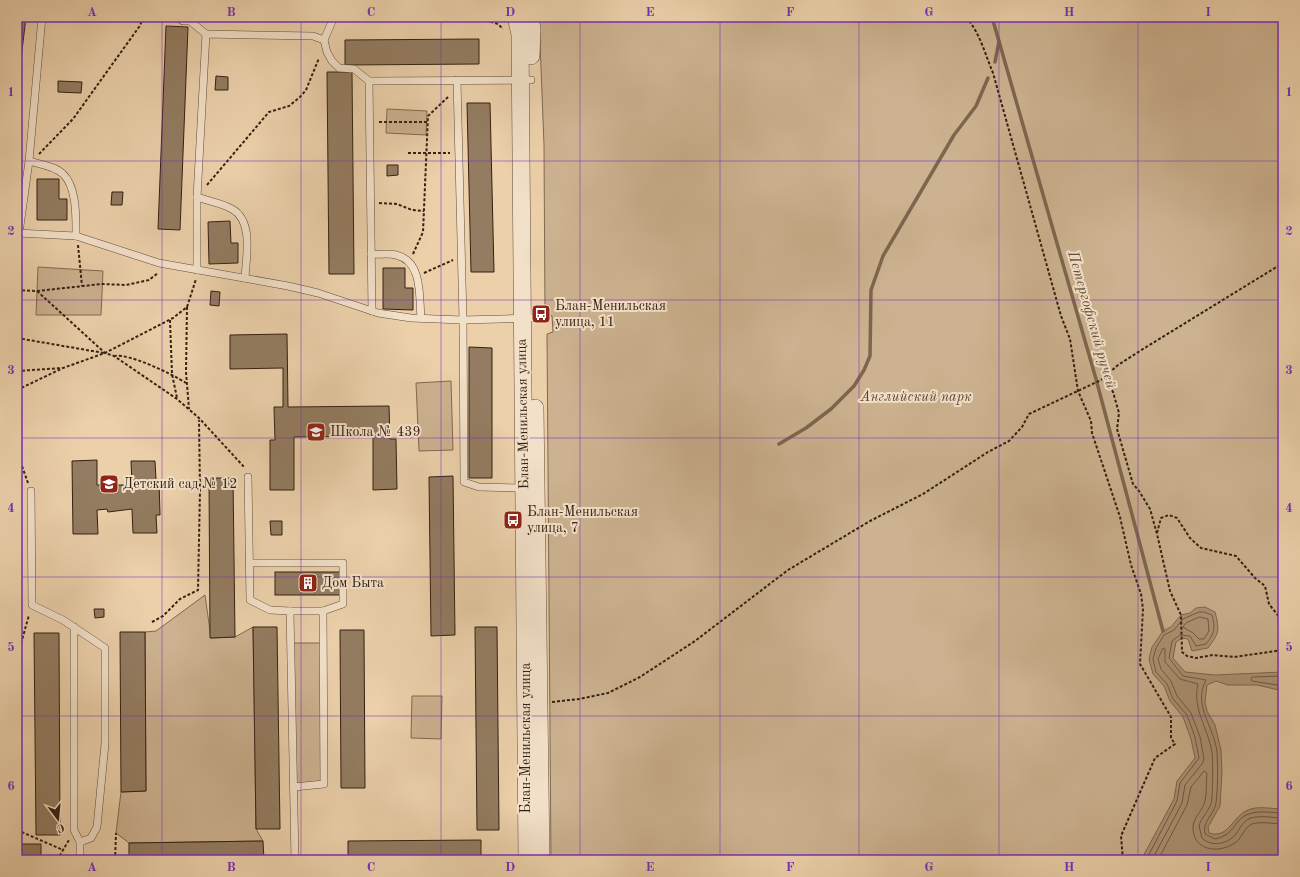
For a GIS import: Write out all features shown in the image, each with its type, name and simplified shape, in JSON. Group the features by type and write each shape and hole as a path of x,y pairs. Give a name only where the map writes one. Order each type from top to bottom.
{"street":[{"name":"Блан-Менильская улица","path":"516,17 520,34 526,80 530,488 527,860"},
{"name":"Блан-Менильская улица","path":"526,80 532,29 530,17"},
{"name":"Блан-Менильская улица","path":"530,488 539,702 541,860"}],"lane":[{"path":"42,17 29,161 18,233 77,238 159,263 245,278 318,293 372,311 411,318 463,320 528,318"},
{"path":"176,17 183,21 190,21 206,34 313,36 324,40"},
{"path":"334,17 324,40 327,52 339,68 354,69 369,81 526,80"},
{"path":"197,270 197,197 206,34"},
{"path":"457,80 463,320 464,482 479,487 530,488"},
{"path":"369,81 372,311"},
{"path":"29,161 47,165 63,174 72,191 76,210 77,238"},
{"path":"197,197 232,209 240,215 246,228 247,247 245,278"},
{"path":"371,254 397,255 410,262 418,275 421,318"},
{"path":"248,477 250,600 270,610 290,611 323,611 343,604 343,563 250,564"},
{"path":"31,491 32,604 74,627 104,648 105,744 98,827 91,838 80,842"},
{"path":"290,611 295,860"},
{"path":"294,787 324,784 323,611"},
{"path":"74,627 74,830 80,842 80,860"}],"path":[{"path":"29,161 42,152 73,119 139,27 144,17"},
{"path":"476,17 503,27 505,35"},
{"path":"966,17 976,28 983,51 993,73 1061,316 1070,339 1078,391 1091,421 1092,433 1120,517 1131,565 1141,594 1143,609 1140,664 1171,717 1171,738 1175,744 1155,758 1121,836 1123,860"},
{"path":"197,197 269,112 290,106 306,90 317,63 324,40"},
{"path":"410,262 423,232 428,116 458,88"},
{"path":"370,122 428,122"},
{"path":"408,153 459,154"},
{"path":"370,203 397,204 412,210 424,211"},
{"path":"17,262 18,233"},
{"path":"77,238 82,286"},
{"path":"418,275 461,257"},
{"path":"539,702 579,699 608,693 640,677 695,640 788,570 870,521 923,494 988,452 1009,441 1022,427 1029,414 1101,380 1118,365 1283,263"},
{"path":"189,410 187,384 186,307 196,279 197,270"},
{"path":"17,290 38,291 102,284 126,286 148,280 160,271"},
{"path":"38,291 105,353"},
{"path":"17,390 63,368 105,353 170,320 186,307"},
{"path":"170,320 172,374 177,399"},
{"path":"17,338 105,353 114,356 177,399 199,418 244,466 248,477"},
{"path":"114,356 120,355 172,374 187,384"},
{"path":"17,371 63,368"},
{"path":"1105,377 1113,392 1119,413 1117,429 1133,484 1150,509 1170,591 1181,615 1182,652 1187,656 1196,658 1213,655 1234,657 1283,650"},
{"path":"152,622 163,616 180,599 198,590 200,490 199,418"},
{"path":"17,452 31,491"},
{"path":"1157,534 1161,518 1169,515 1177,518 1190,538 1201,548 1236,556 1264,586 1269,604 1283,622"},
{"path":"17,658 32,604"},
{"path":"17,830 63,850"},
{"path":"57,860 74,830"},
{"path":"115,860 116,833"}],"green space":[{"name":"Английский парк","path":"539,17 1283,17 1283,860 551,860 547,334 553,332 552,316 545,315 544,145"},
{"path":"387,109 427,111 426,135 386,133"},
{"path":"38,267 103,271 101,315 36,315"},
{"path":"451,381 453,450 419,451 416,383"},
{"path":"205,595 211,638 235,637 253,627 256,829 263,841 129,843 116,833 121,792 146,791 145,632 156,631"},
{"path":"291,643 323,643 324,784 294,787"},
{"path":"412,696 442,696 441,739 411,738"}],"water":[{"path":"1205,607 1215,612 1218,632 1208,648 1192,651 1188,639 1182,638 1176,642 1173,658 1185,672 1215,675 1283,672 1283,691 1257,685 1228,685 1216,681 1207,685 1205,702 1207,711 1215,725 1221,750 1222,772 1220,806 1208,827 1209,833 1215,834 1225,831 1241,814 1250,809 1283,809 1283,860 1141,860 1174,799 1177,781 1195,758 1191,739 1183,717 1170,701 1164,686 1153,674 1149,659 1152,647 1163,631 1171,627 1181,615 1190,613 1196,608"}],"building":[{"path":"17,17 26,17 17,93"},
{"path":"185,17 255,17 185,18"},
{"path":"166,26 188,27 180,230 158,229"},
{"path":"479,39 479,64 345,65 345,40"},
{"path":"327,72 352,72 354,274 329,274"},
{"path":"216,76 228,77 228,90 215,90"},
{"path":"58,81 82,82 81,93 58,92"},
{"path":"467,103 490,103 494,272 471,272"},
{"path":"387,165 398,165 398,175 387,176"},
{"path":"37,179 59,179 59,199 67,199 67,220 37,220"},
{"path":"112,192 123,192 122,205 111,205"},
{"path":"230,221 231,243 238,243 238,263 209,264 208,222"},
{"path":"383,268 405,268 405,288 413,288 413,310 383,309"},
{"path":"211,291 220,292 219,306 210,305"},
{"path":"287,334 288,407 389,406 390,439 396,439 397,489 373,490 373,436 294,437 294,490 270,490 270,440 275,440 274,407 283,407 283,368 230,369 230,335"},
{"path":"469,347 492,348 492,478 469,478"},
{"path":"97,460 97,485 132,485 131,461 155,461 156,480 159,480 160,515 156,515 157,533 133,533 132,509 108,512 107,509 97,510 98,534 73,534 72,461"},
{"path":"453,476 455,635 431,636 429,477"},
{"path":"209,478 233,478 235,637 210,638"},
{"path":"270,521 282,521 282,535 271,535"},
{"name":"Дом Быта","path":"275,572 341,572 341,595 275,595"},
{"path":"94,609 104,609 104,617 95,618"},
{"path":"253,627 277,627 280,829 256,829"},
{"path":"475,627 497,627 499,830 477,830"},
{"path":"340,630 364,630 365,788 341,788"},
{"path":"120,632 145,632 146,791 121,792"},
{"path":"34,633 59,633 60,835 36,835"},
{"path":"481,840 481,860 348,860 348,841"},
{"path":"263,841 264,860 129,860 129,843"},
{"path":"17,844 41,844 41,860 17,860"}],"waterway":[{"name":"Петергофский ручей","path":"992,17 1096,379 1163,631"},
{"path":"995,62 999,41"},
{"path":"779,444 806,428 831,409 854,386 864,370 870,356 871,290 883,256 954,135 976,106 988,78"}],"place":[{"name":"Блан-Менильская улица, 11","path":"541,314"},
{"name":"Школа № 439","path":"316,432"},
{"name":"Детский сад № 12","path":"109,484"},
{"name":"Блан-Менильская улица, 7","path":"513,520"},
{"name":"Дом Быта","path":"308,583"}]}
